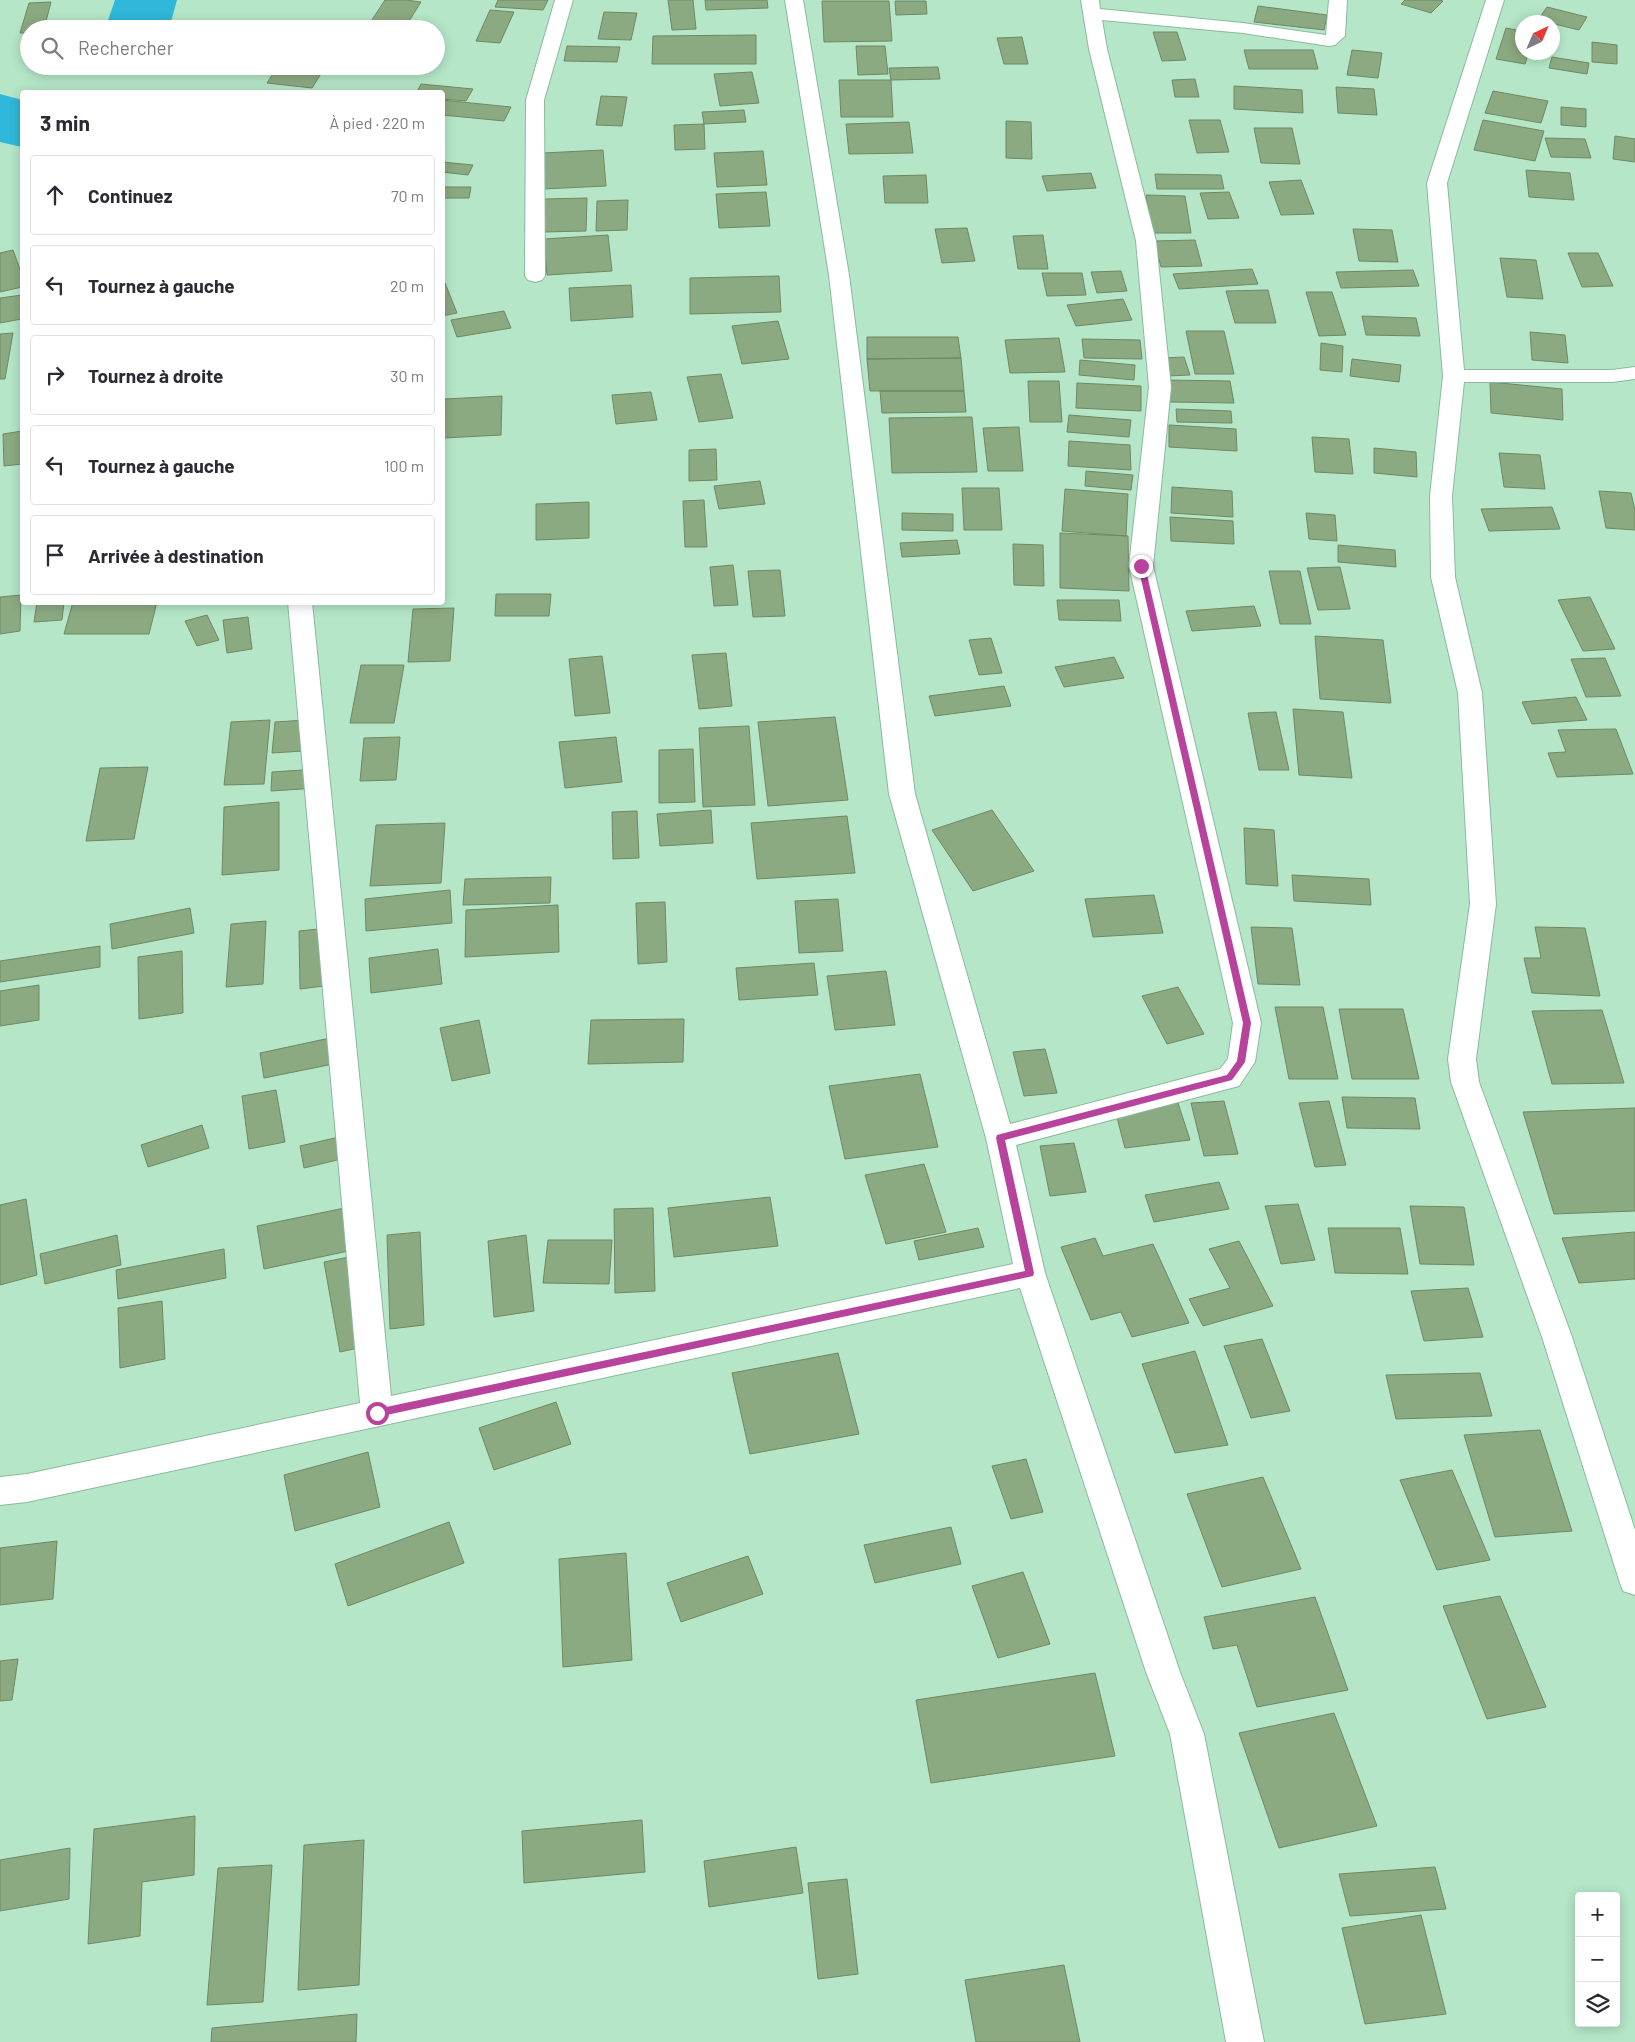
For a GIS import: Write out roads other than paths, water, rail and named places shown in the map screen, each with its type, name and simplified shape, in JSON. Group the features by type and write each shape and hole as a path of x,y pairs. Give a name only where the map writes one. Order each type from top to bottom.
{"street":[{"path":"535,276 534,100 564,0"},
{"path":"794,0 839,275 902,794 1000,1138 1030,1273 1164,1672 1187,1734 1245,2042"},
{"path":"1000,1138 1229,1078 1241,1062 1247,1023 1141,566 1160,387 1146,240 1098,49 1091,7 1329,41 1336,36 1338,0"},
{"path":"1495,0 1437,183 1436,200 1454,376 1442,496 1443,577 1470,692 1483,904 1462,1059 1465,1082 1557,1337 1635,1580"},
{"path":"1454,376 1612,376 1635,373"},
{"path":"300,605 377,1413"},
{"path":"0,1491 27,1488 1030,1273"}],"waterway":[{"path":"140,20 146,0"},
{"path":"0,114 20,126"}]}
